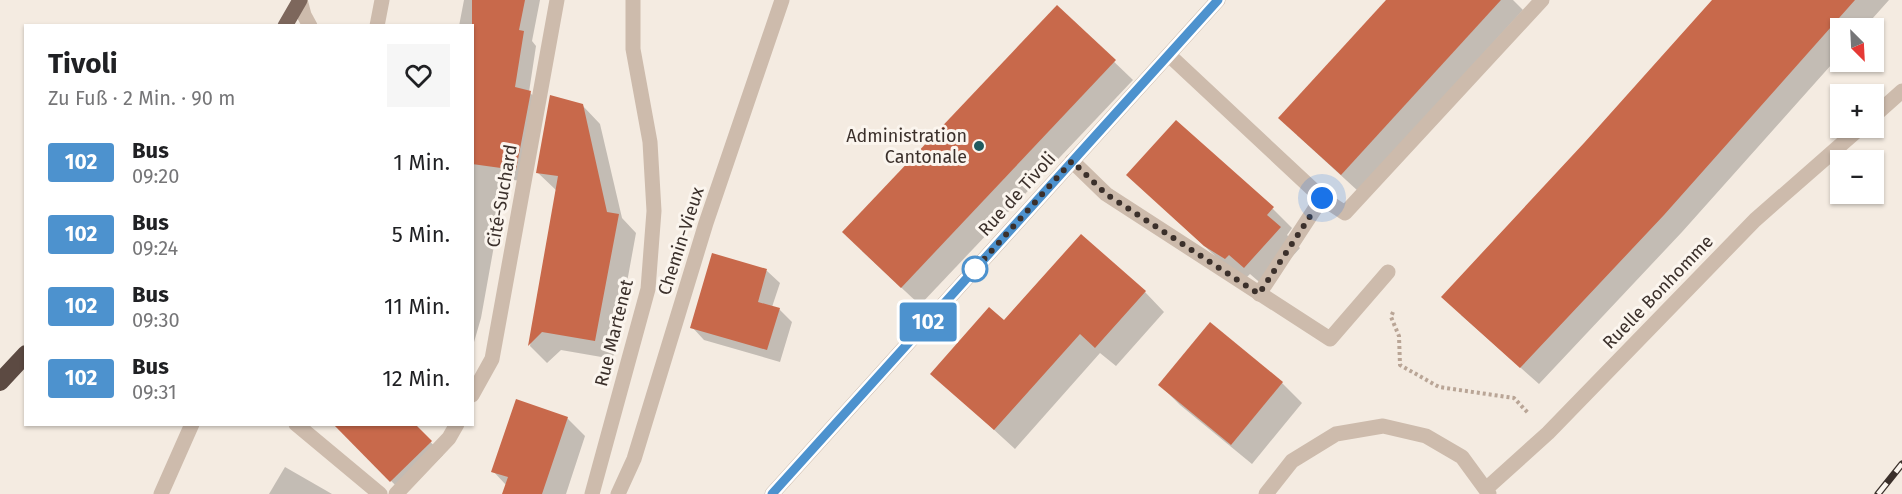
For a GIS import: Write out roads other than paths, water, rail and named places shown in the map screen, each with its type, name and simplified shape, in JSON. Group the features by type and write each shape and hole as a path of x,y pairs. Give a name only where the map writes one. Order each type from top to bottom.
{"highway":[{"path":"0,382 24,356"}],"main road":[{"path":"286,24 300,0"}],"street":[{"path":"300,0 309,24"},
{"path":"377,24 382,0"},
{"name":"Cité-Suchard","path":"474,391 492,359 557,0"},
{"name":"Rue Martenet","path":"592,494 648,289 654,211 651,142 633,49 633,0"},
{"name":"Chemin-Vieux","path":"618,494 634,459 706,223 782,0"},
{"name":"Rue de Tivoli","path":"772,494 1218,0"},
{"path":"1169,55 1322,198 1345,213 1542,0"},
{"path":"1884,107 1902,91"},
{"name":"Ruelle Bonhomme","path":"1488,491 1548,434 1755,220 1849,138"},
{"path":"1072,161 1106,194 1330,339 1388,272"},
{"path":"1259,294 1322,198"},
{"path":"161,494 191,426"},
{"path":"298,426 380,494"},
{"path":"396,494 449,438 456,426"},
{"path":"1266,494 1292,460 1336,434 1383,426 1426,436 1462,457 1488,491"}],"railway":[{"path":"1878,494 1902,464"}],"place":[{"name":"Administration Cantonale","path":"979,146"}]}
